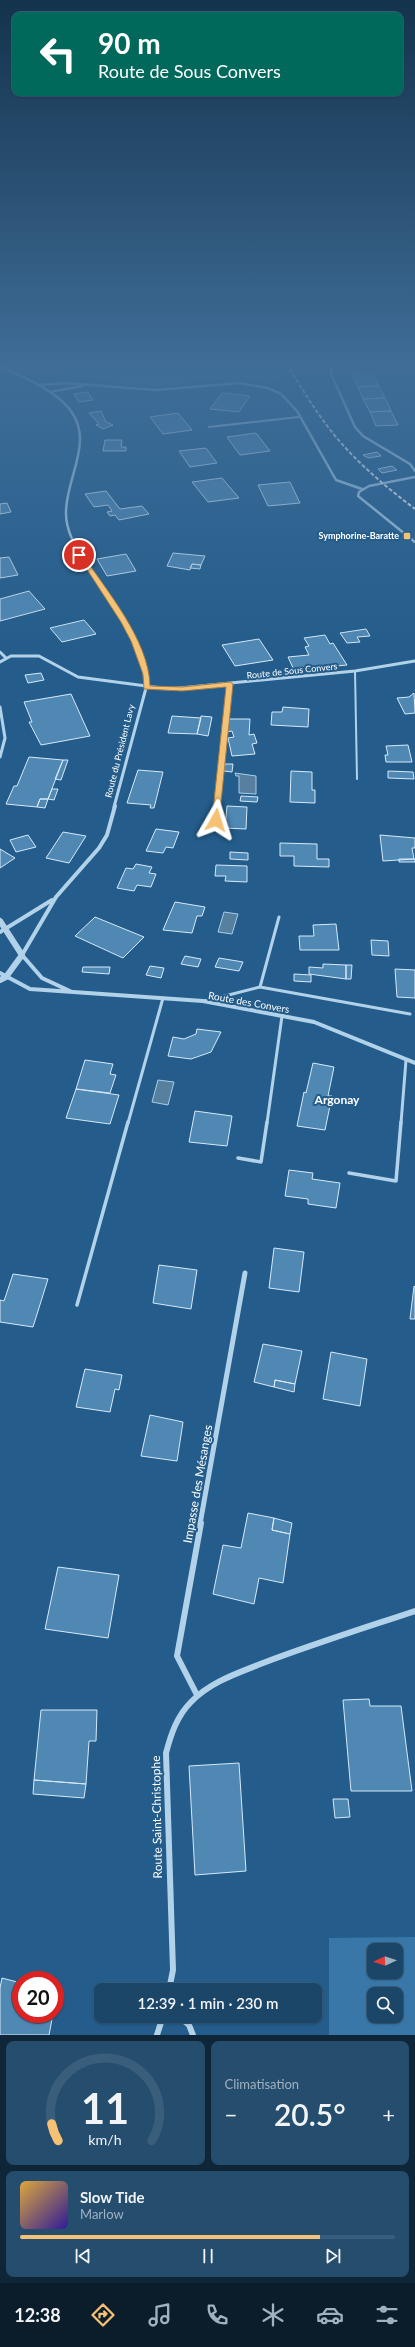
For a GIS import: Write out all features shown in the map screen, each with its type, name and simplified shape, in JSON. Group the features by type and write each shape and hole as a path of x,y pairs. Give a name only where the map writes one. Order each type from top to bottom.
{"street":[{"name":"Route du Président Lavy","path":"2,977 22,955 44,913 99,848 107,835 146,688 146,674 139,650 124,622 85,564 67,527 66,500 77,459"},
{"path":"325,459 336,480 362,489 415,477"},
{"path":"402,459 410,464 415,471"},
{"path":"362,489 358,496 360,500 415,542"},
{"path":"0,652 6,658 0,662"},
{"name":"Route de Sous Convers","path":"6,658 11,656 39,656 78,677 146,688 182,689 355,671 415,662"},
{"path":"0,707 7,736 5,748 0,757"},
{"name":"Route du Président Lavy","path":"3,930 56,897"},
{"path":"0,921 3,930 22,955"},
{"name":"Route des Convers","path":"22,955 42,978 72,992"},
{"name":"Route des Convers","path":"2,977 30,989 203,1002 314,1022 415,1063"},
{"name":"Impasse des Mésanges","path":"198,1695 178,1656 245,1273"},
{"name":"Route Saint-Christophe","path":"170,1983 173,1970 166,1753 169,1739 181,1712 198,1695 219,1682 286,1654 415,1611"},
{"path":"157,2035 161,2023"},
{"path":"187,2023 189,2025 193,2035"}],"lane":[{"path":"355,671 357,779"},
{"path":"216,820 230,684"},
{"path":"260,987 279,917"},
{"path":"203,1002 260,987 410,1014"},
{"path":"77,1305 162,998"},
{"path":"238,1158 261,1162 282,1016"},
{"path":"349,1173 396,1181 406,1060"}],"shaded area":[{"path":"235,773 256,776 256,794 239,793 239,776 236,776"},
{"path":"224,912 238,914 232,934 218,932"},
{"path":"158,1080 174,1082 168,1105 152,1102"},
{"path":"415,1937 415,2035 329,2035 329,1938"}],"building":[{"path":"184,459 214,459 217,463 190,467"},
{"path":"392,466 397,470 382,473 378,469"},
{"path":"222,478 239,498 208,502 192,482"},
{"path":"290,482 300,503 268,506 258,485"},
{"path":"106,491 120,509 142,506 149,514 119,520 115,515 110,516 107,512 112,511 108,505 94,507 85,494"},
{"path":"7,503 11,512 0,514 0,504"},
{"path":"173,553 205,556 201,565 192,564 190,570 167,566"},
{"path":"126,554 136,571 107,576 97,559"},
{"path":"9,557 18,575 0,578 0,558"},
{"path":"192,564 201,565 200,569 190,568"},
{"path":"29,591 45,609 0,621 0,599"},
{"path":"84,620 96,634 62,642 50,628"},
{"path":"366,629 370,636 357,637 360,642 347,643 340,633"},
{"path":"325,635 330,644 333,643 347,665 294,670 288,657 309,655 305,647 309,646 304,638"},
{"path":"259,639 273,660 235,666 222,645"},
{"path":"41,673 44,680 28,683 25,675"},
{"path":"414,693 415,713 405,714 397,698 409,697"},
{"path":"71,694 90,736 41,745 29,722 32,722 24,702"},
{"path":"283,707 309,709 308,727 271,725 272,712 282,712"},
{"path":"172,716 201,718 197,734 168,733"},
{"path":"201,716 212,717 208,736 197,734"},
{"path":"229,719 250,719 249,735 254,734 257,743 252,744 255,754 232,756 228,738 234,737 232,731 227,732"},
{"path":"408,745 412,762 386,762 385,755 388,755 386,746"},
{"path":"29,757 63,760 48,799 40,799 37,807 6,804 14,786 17,786"},
{"path":"63,760 68,760 61,780 55,779"},
{"path":"225,764 233,764 232,772 224,771"},
{"path":"138,770 163,772 154,808 150,808 151,805 127,803"},
{"path":"291,771 312,772 312,790 315,790 315,803 290,802"},
{"path":"388,771 413,772 414,779 388,778"},
{"path":"52,789 58,789 54,800 48,799"},
{"path":"241,796 258,797 257,802 240,801"},
{"path":"40,799 48,799 45,808 37,807"},
{"path":"227,806 247,807 246,829 225,828"},
{"path":"156,829 179,832 173,848 166,847 163,853 146,851"},
{"path":"63,832 86,836 69,863 46,858"},
{"path":"28,835 36,847 16,852 10,840"},
{"path":"380,835 415,838 415,848 412,848 414,859 383,861"},
{"path":"280,843 317,844 317,859 329,859 329,867 294,866 294,856 280,856"},
{"path":"0,849 15,858 0,868"},
{"path":"230,852 248,853 248,860 230,859"},
{"path":"399,859 415,859 415,862 399,862"},
{"path":"136,864 152,867 149,873 156,874 151,887 137,885 134,891 117,888 126,868 133,869"},
{"path":"216,865 247,866 247,882 225,881 226,876 215,876"},
{"path":"175,902 205,907 202,916 197,916 192,933 163,930"},
{"path":"95,917 144,937 123,958 75,936"},
{"path":"336,924 339,950 300,950 299,936 314,936 313,925"},
{"path":"371,940 388,941 389,956 372,955"},
{"path":"185,956 201,959 198,967 181,964"},
{"path":"219,958 243,962 239,971 215,967"},
{"path":"323,964 346,965 346,979 309,974 309,967 323,968"},
{"path":"346,965 352,965 351,979 346,979"},
{"path":"150,966 164,968 161,978 146,975"},
{"path":"83,967 110,967 109,974 82,972"},
{"path":"395,969 415,970 415,998 397,997"},
{"path":"294,974 311,975 311,982 294,981"},
{"path":"197,1029 221,1032 211,1052 191,1059 168,1056 173,1037 184,1039 196,1034"},
{"path":"85,1060 113,1064 110,1074 116,1075 110,1093 76,1089"},
{"path":"313,1063 334,1067 328,1096 332,1096 325,1130 297,1126 304,1092 306,1093"},
{"path":"76,1089 119,1095 110,1124 66,1118"},
{"path":"195,1111 232,1116 227,1146 189,1142"},
{"path":"289,1170 313,1173 312,1179 340,1183 336,1208 308,1204 308,1199 285,1196"},
{"path":"274,1248 304,1252 299,1292 269,1288"},
{"path":"159,1265 197,1270 191,1309 153,1303"},
{"path":"13,1274 48,1279 33,1327 0,1322 0,1300 4,1301"},
{"path":"414,1286 415,1319 410,1319"},
{"path":"263,1344 302,1351 295,1384 275,1380 274,1387 254,1382"},
{"path":"331,1352 367,1359 360,1406 323,1399"},
{"path":"85,1369 122,1375 119,1390 115,1389 110,1412 76,1407"},
{"path":"275,1380 295,1384 294,1392 274,1387"},
{"path":"150,1415 183,1422 177,1461 141,1456"},
{"path":"248,1513 274,1518 272,1530 290,1534 283,1583 259,1578 254,1604 213,1594 223,1545 241,1548"},
{"path":"274,1518 292,1523 290,1534 272,1530"},
{"path":"58,1567 119,1575 108,1638 45,1629"},
{"path":"369,1699 370,1706 401,1706 412,1791 351,1791 343,1700"},
{"path":"41,1710 97,1710 96,1741 89,1741 86,1784 34,1780"},
{"path":"239,1763 246,1871 195,1875 189,1766"},
{"path":"34,1780 86,1784 84,1798 33,1794"},
{"path":"333,1799 348,1799 350,1817 335,1818"},
{"path":"2,1978 12,1981 12,2023 51,2023 49,2035 0,2035 0,1988"}],"railway":[{"path":"356,459 415,509"}],"place":[{"name":"Symphorine-Baratte","path":"407,536"}],"district":[{"name":"Argonay","path":"337,1100"}],"route":[{"path":"79,555 124,622 139,650 146,674 146,688 182,689 230,684 216,820"}]}
